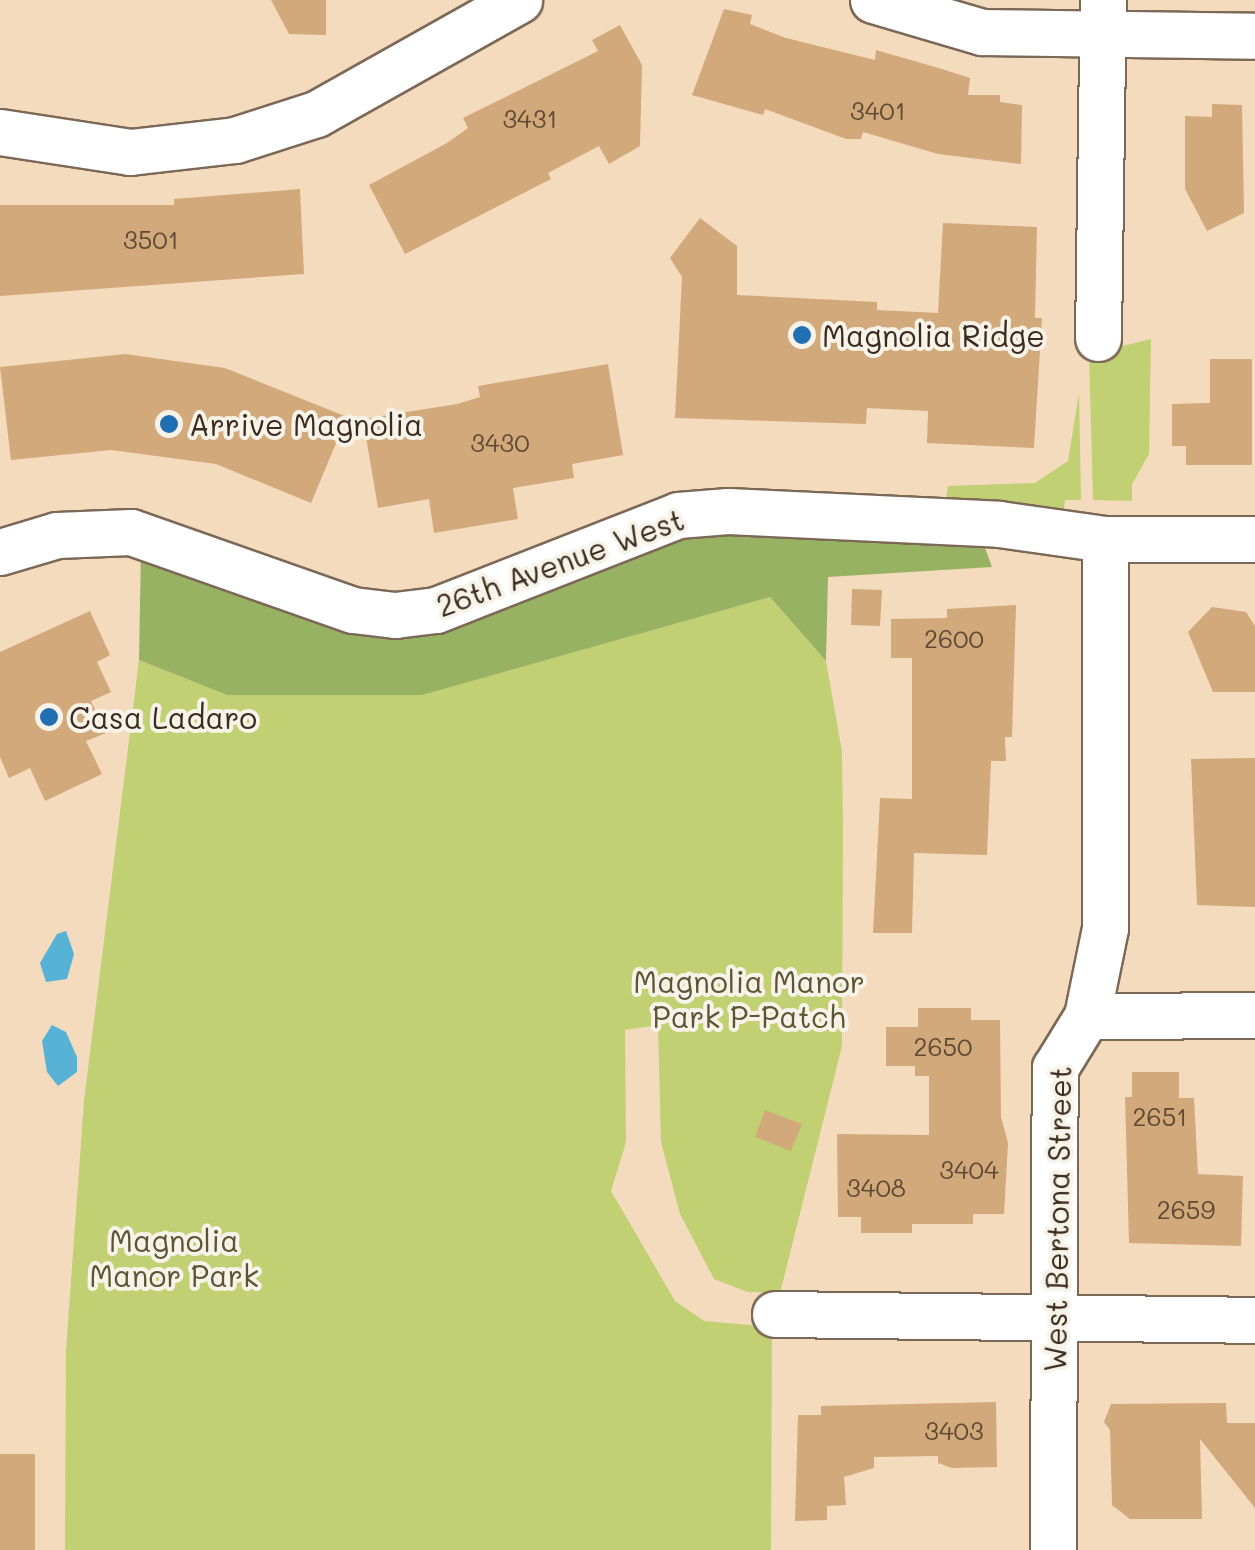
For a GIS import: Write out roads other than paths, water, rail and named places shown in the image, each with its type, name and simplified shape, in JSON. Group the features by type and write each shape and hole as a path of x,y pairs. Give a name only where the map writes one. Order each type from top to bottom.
{"street":[{"path":"0,132 130,152 235,140 316,114 519,0"},
{"path":"873,0 982,32 1102,18 1255,36"},
{"path":"1098,338 1102,18"},
{"name":"26th Avenue West","path":"0,552 57,535 130,532 353,610 395,615 436,610 678,515 728,511 999,524 1105,540 1255,539"},
{"name":"West Bertona Street","path":"1053,1550 1055,1068 1087,1016 1105,928 1105,540"},
{"path":"1087,1016 1255,1015"},
{"path":"775,1314 1255,1320"}],"water":[{"path":"66,931 74,954 67,979 46,982 40,963 57,934"},
{"path":"52,1025 66,1032 77,1057 77,1072 58,1086 47,1072 42,1041"}],"place":[{"name":"Magnolia Ridge","path":"802,335"},
{"name":"Arrive Magnolia","path":"169,424"},
{"name":"Casa Ladaro","path":"49,717"}],"park label":[{"name":"Magnolia Manor Park P-Patch","path":"749,998"},
{"name":"Magnolia Manor Park","path":"174,1257"}]}
